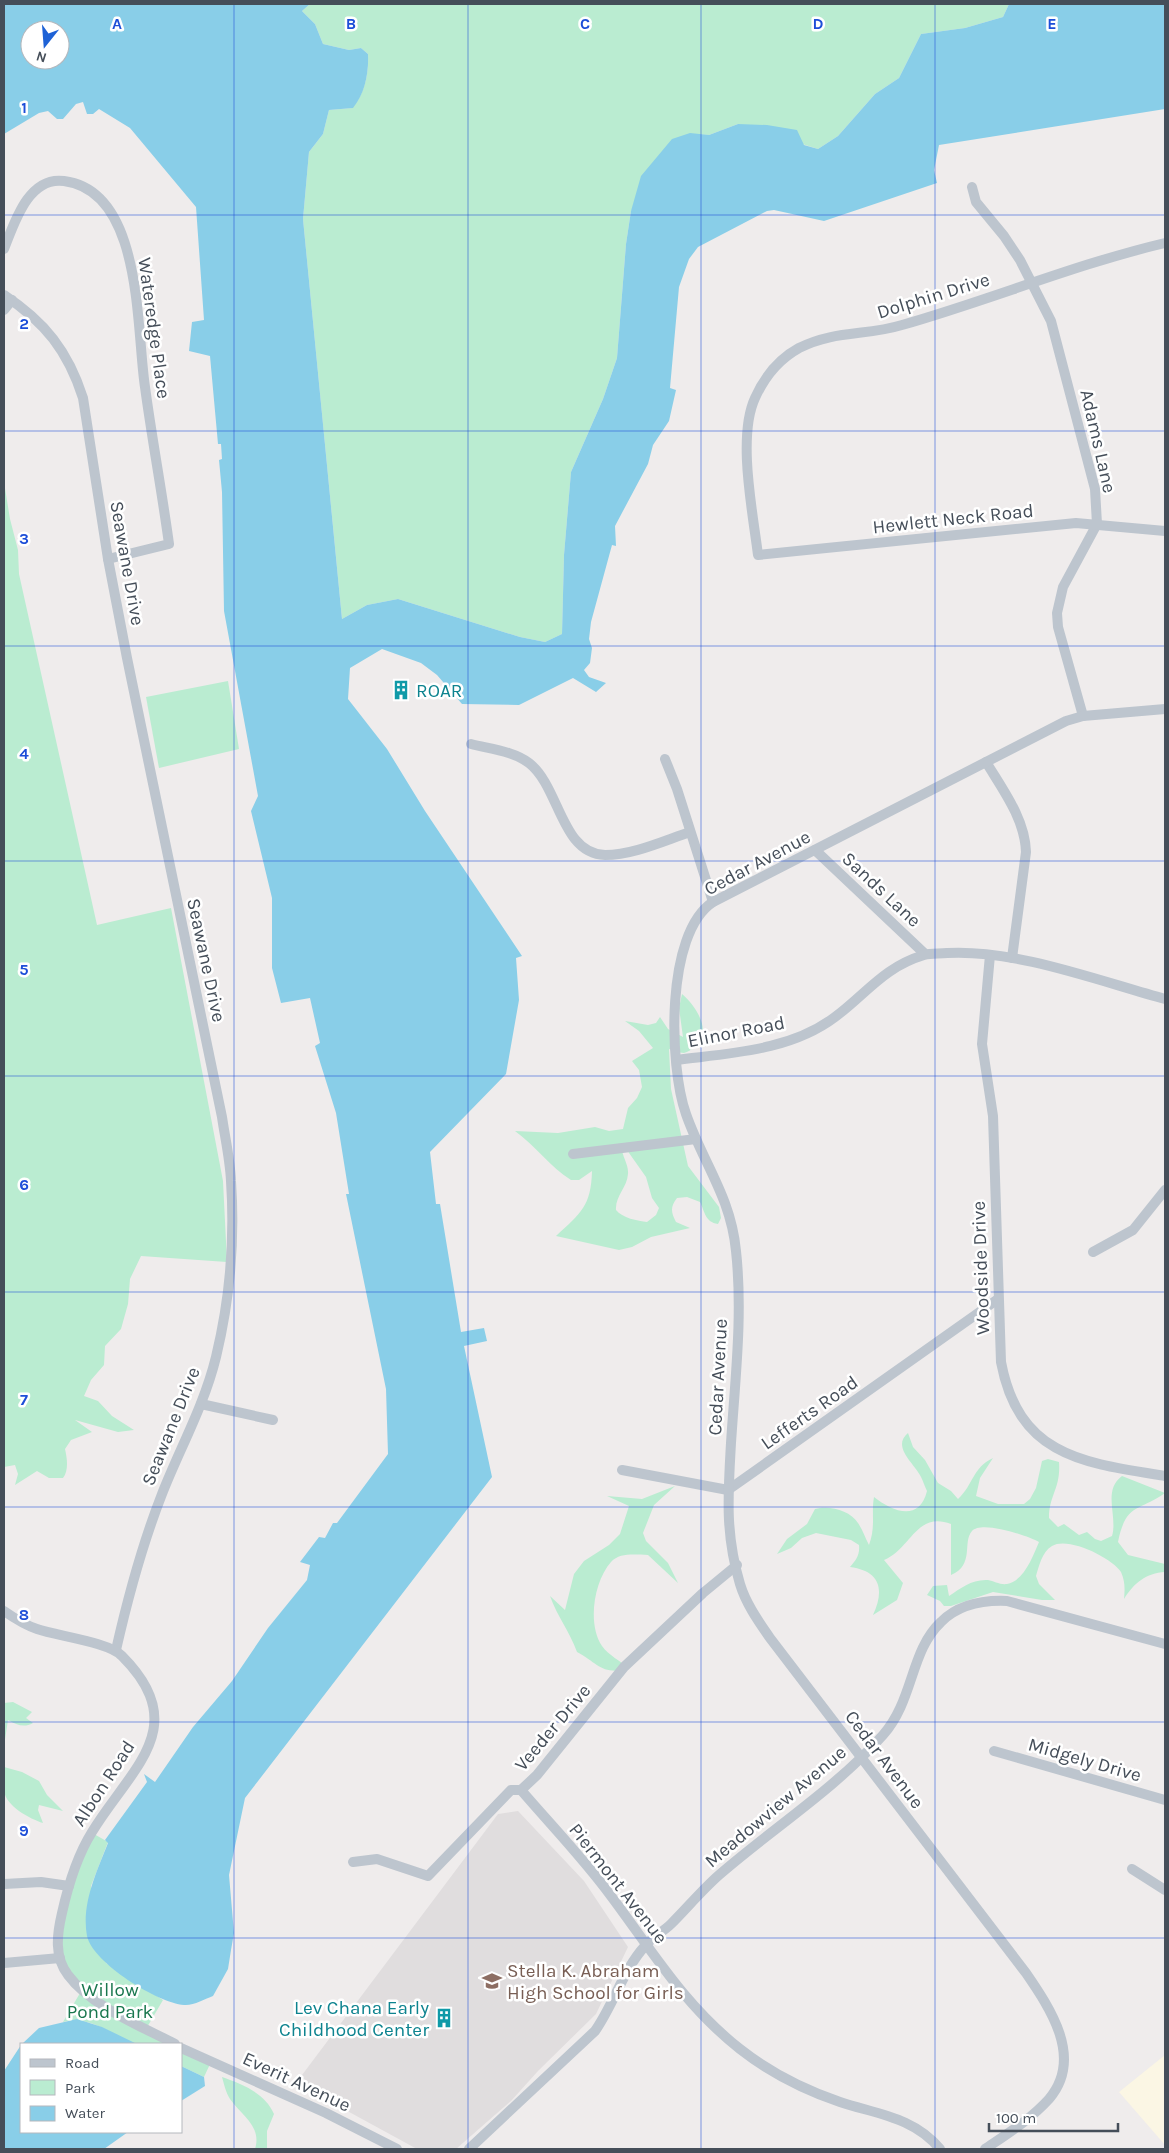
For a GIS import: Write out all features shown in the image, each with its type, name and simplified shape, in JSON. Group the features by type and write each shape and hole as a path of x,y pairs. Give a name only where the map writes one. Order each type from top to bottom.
{"street":[{"name":"Wateredge Place","path":"4,249 17,214 30,195 44,185 58,180 77,183 92,191 106,206 126,246 135,283 144,383 169,544 108,559"},
{"name":"Adams Lane","path":"972,187 978,206 1004,236 1033,283 1051,321 1095,489 1097,524"},
{"name":"Dolphin Drive","path":"757,541 747,458 747,426 754,399 775,368 798,349 821,338 900,326 1165,243"},
{"name":"Seawane Drive","path":"8,298 39,320 59,345 76,376 88,417 108,559 222,1117 231,1179 233,1239 229,1288 215,1358 201,1404 145,1538 116,1650"},
{"path":"4,310 8,298"},
{"name":"Hewlett Neck Road","path":"757,541 758,555 990,530 1076,523 1165,531"},
{"path":"1082,716 1058,627 1057,613 1063,587 1097,524"},
{"name":"Cedar Avenue","path":"985,2149 1026,2120 1050,2098 1059,2081 1062,2069 1064,2049 1061,2034 1050,2007 1026,1973 758,1621 743,1592 729,1536 728,1490 739,1318 736,1250 724,1197 685,1112 674,1042 674,1012 681,962 694,926 702,912 713,902 1066,721 1082,716 1165,708"},
{"path":"471,744 511,754 522,759 537,770 552,793 571,836 592,852 603,855 620,854 690,832"},
{"path":"665,759 677,789 713,902"},
{"path":"986,762 1018,817 1025,840 1026,852 1012,958"},
{"name":"Sands Lane","path":"815,850 926,954"},
{"name":"Elinor Road","path":"676,1060 756,1049 806,1035 835,1017 885,972 926,954 954,953 1012,958 1165,999"},
{"name":"Woodside Drive","path":"990,955 982,1044 993,1115 998,1299 1001,1362 1005,1383 1018,1412 1031,1429 1055,1448 1075,1458 1098,1465 1165,1476"},
{"path":"573,1154 696,1138"},
{"path":"1094,1252 1133,1230 1165,1190"},
{"name":"Lefferts Road","path":"728,1490 998,1299"},
{"path":"201,1404 273,1420"},
{"path":"622,1470 728,1490"},
{"name":"Veeder Drive","path":"354,1862 377,1859 428,1876 511,1790 521,1790 537,1775 624,1667 703,1593 736,1565"},
{"name":"Meadowview Avenue","path":"469,2149 595,2031 645,1945 666,1928 719,1876 786,1823 884,1734 900,1711 923,1646 934,1628 943,1620 972,1604 988,1600 1008,1601 1165,1644"},
{"path":"4,1610 36,1629 116,1650"},
{"name":"Albon Road","path":"60,1958 58,1935 70,1886 91,1834 138,1766 154,1732 156,1711 149,1689 116,1650"},
{"name":"Midgely Drive","path":"994,1751 1165,1800"},
{"name":"Piermont Avenue","path":"521,1790 593,1872 687,2000 713,2027 766,2067 816,2092 911,2124 926,2134 940,2149"},
{"path":"1132,1869 1165,1890"},
{"path":"4,1884 41,1882 70,1886"},
{"path":"4,1963 60,1958 67,1974 86,1993 173,2043"},
{"name":"Everit Avenue","path":"182,2048 326,2112 397,2149"}],"shaded area":[{"name":"Stella K. Abraham High School for Girls","path":"518,1811 584,1881 628,1947 596,2014 538,2071 511,2101 456,2149 417,2149 296,2083 498,1814"},
{"path":"1165,2055 1165,2145 1119,2092"}],"green space":[{"path":"310,4 1009,4 1003,17 965,28 921,34 899,78 875,94 838,136 818,149 738,124 709,135 690,134 631,211 626,244 617,358 603,399 571,472 564,555 562,634 545,642 520,637 398,599 367,605 342,619 303,219 309,152 323,134 329,110 352,108 360,96 368,68 368,54 361,48 349,50 323,44 315,24 302,11"},
{"path":"4,482 10,519 18,550 19,574 97,925 171,908 223,1181 227,1262 141,1256 130,1279 128,1304 121,1329 105,1346 104,1365 91,1380 84,1396 98,1401 112,1416 134,1430 118,1432 75,1420 92,1432 71,1440 65,1449 67,1468 63,1478 49,1478 37,1471 15,1485 18,1474 15,1465 4,1467"},
{"path":"228,681 239,749 159,768 146,697"},
{"path":"682,994 697,1012 703,1027 703,1034 700,1041 687,1052 682,1053 669,1049 671,1089 688,1166 719,1207 721,1218 718,1224 708,1219 700,1202 687,1197 677,1198 672,1210 676,1222 690,1228 651,1237 632,1247 619,1250 556,1236 578,1215 587,1201 592,1171 579,1180 571,1180 556,1169 515,1131 558,1133 595,1127 609,1131 623,1129 628,1108 637,1098 642,1087 639,1070 632,1061 653,1048 639,1031 625,1021 648,1025 656,1023 660,1017 668,1029 683,1037 679,1008","holes":["622,1143 646,1177 652,1198 659,1208 656,1215 647,1222 626,1217 616,1210 617,1200 626,1184 628,1174 622,1151"]},
{"path":"908,1433 913,1447 925,1460 938,1483 951,1491 958,1499 977,1471 993,1458 980,1478 976,1496 998,1504 1024,1504 1030,1499 1036,1488 1042,1461 1048,1459 1059,1462 1057,1485 1051,1503 1049,1518 1058,1527 1064,1524 1079,1535 1087,1532 1095,1539 1101,1541 1112,1536 1113,1489 1116,1482 1122,1476 1165,1493 1130,1514 1121,1529 1118,1542 1128,1555 1165,1564 1165,1572 1152,1574 1141,1580 1124,1599 1125,1588 1123,1579 1121,1572 1116,1566 1089,1550 1068,1544 1059,1544 1052,1546 1046,1552 1041,1560 1036,1576 1039,1584 1055,1600 1042,1600 993,1592 951,1606 944,1606 940,1601 927,1595 933,1586 947,1585 949,1596 977,1581 988,1580 1004,1584 1013,1582 1027,1567 1039,1542 1005,1530 985,1527 977,1528 969,1536 966,1560 958,1571 951,1575 951,1524 939,1521 922,1527 893,1555 884,1560 903,1583 897,1600 873,1615 879,1597 877,1583 874,1577 868,1573 850,1567 857,1557 859,1545 851,1540 816,1533 802,1538 791,1548 777,1554 787,1539 807,1524 815,1509 833,1508 850,1515 860,1526 869,1545 872,1532 874,1497 897,1510 911,1511 918,1507 927,1491 921,1477 903,1450 903,1438"},
{"path":"675,1486 654,1505 643,1533 646,1541 668,1563 678,1583 648,1555 623,1555 611,1562 600,1580 594,1603 595,1626 597,1637 602,1646 629,1669 612,1671 606,1669 577,1652 550,1596 565,1610 574,1574 584,1561 609,1545 620,1534 629,1506 607,1496 642,1499"},
{"path":"13,1702 32,1712 26,1718 33,1723 20,1725 8,1720 4,1746 4,1703"},
{"path":"4,1767 22,1772 39,1781 47,1795 63,1811 39,1805 38,1810 43,1823 19,1811 6,1797 4,1791"},
{"name":"Willow Pond Park","path":"94,1834 108,1842 91,1886 106,1963 163,2000 146,2029 173,2043 134,2043 101,2027 83,2021 63,2022 83,1988 66,1966 62,1951 61,1935 63,1917 80,1863"},
{"name":"Willow Pond Park","path":"182,2048 211,2062 204,2077 182,2066"},
{"path":"222,2077 252,2090 265,2100 270,2107 274,2114 267,2131 267,2149 255,2149 256,2134 250,2122 230,2099"}],"water":[{"path":"4,4 310,4 302,11 315,24 323,44 349,50 361,48 368,54 368,68 361,96 353,108 329,110 323,134 309,152 303,219 342,619 367,605 398,599 520,637 545,642 562,634 564,555 571,472 603,399 617,358 626,244 631,211 641,176 672,139 690,133 709,135 738,124 767,125 797,130 804,145 818,149 838,136 875,94 899,78 921,34 965,28 1003,17 1009,4 1165,4 1165,109 939,145 934,170 937,183 824,221 774,210 767,211 698,247 689,259 679,287 670,388 676,390 669,421 653,445 648,464 615,526 616,546 612,545 591,622 589,639 592,648 590,663 584,670 589,677 606,683 596,692 573,678 519,705 462,704 437,675 421,663 382,649 350,668 348,699 387,749 425,811 522,956 516,958 519,1000 506,1074 430,1152 436,1204 440,1204 461,1332 484,1328 487,1341 464,1346 492,1477 245,1798 229,1875 234,1933 228,1969 213,1996 188,2005 173,2003 128,1980 101,1958 92,1947 87,1936 86,1912 91,1888 108,1843 105,1840 147,1782 144,1774 155,1782 193,1727 232,1681 268,1628 307,1580 310,1565 300,1562 319,1537 325,1538 333,1523 337,1523 388,1454 386,1389 346,1194 349,1194 336,1113 315,1046 320,1043 310,998 281,1003 272,968 272,898 251,811 258,796 224,611 222,492 219,460 222,459 221,444 218,444 210,356 189,351 192,322 204,320 196,207 130,128 99,109 93,114 87,114 83,102 76,104 63,119 57,119 48,111 39,113 4,134"},
{"path":"77,2019 102,2027 135,2043 23,2043 39,2028"},
{"path":"20,2047 20,2133 127,2133 104,2149 4,2149 4,2071"},
{"path":"182,2066 204,2077 205,2086 182,2100"}],"place":[{"name":"ROAR","path":"401,690"},
{"name":"Stella K. Abraham High School for Girls","path":"492,1981"},
{"name":"Lev Chana Early Childhood Center","path":"444,2018"}]}
